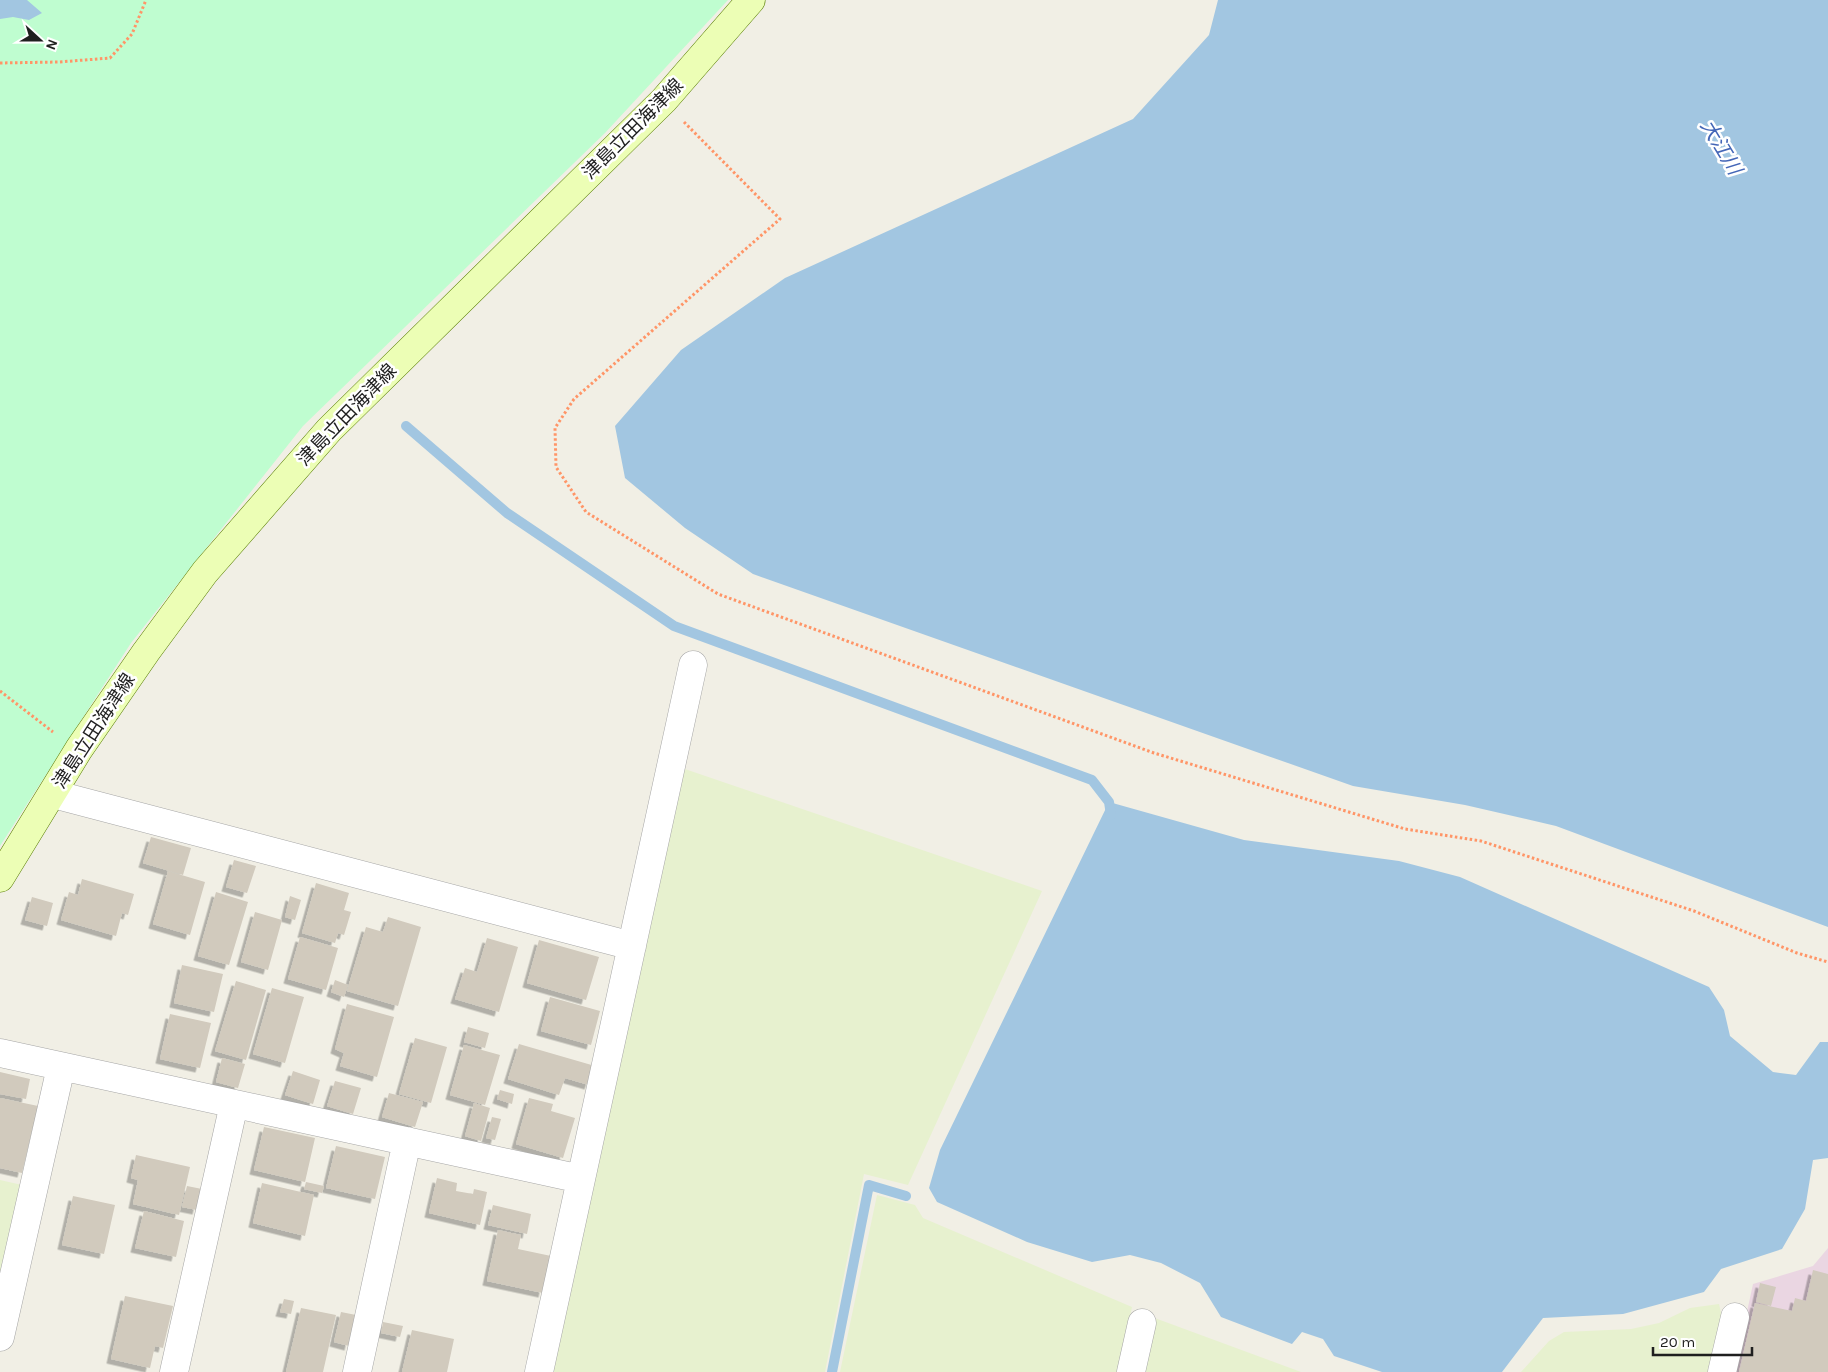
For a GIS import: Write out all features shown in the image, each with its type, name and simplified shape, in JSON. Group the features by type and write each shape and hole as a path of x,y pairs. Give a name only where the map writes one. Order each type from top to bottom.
{"main road":[{"name":"津島立田海津線","path":"0,878 79,749 146,652 205,572 329,430 664,100 751,0"}],"street":[{"path":"540,1372 693,665"},
{"path":"53,794 632,946"},
{"path":"0,1053 581,1179"},
{"path":"0,1338 61,1067"},
{"path":"174,1372 234,1104"},
{"path":"357,1372 407,1141"},
{"path":"1722,1372 1734,1318"},
{"path":"1131,1372 1142,1323"}],"path":[{"path":"0,63 59,62 110,58 132,34 146,0"},
{"path":"664,100 780,219 574,399 555,428 556,467 586,512 718,594 1154,753 1405,829 1481,841 1694,911 1797,953 1828,962"},
{"path":"0,691 56,734 79,749"}],"shaded area":[{"path":"1828,1248 1828,1372 1734,1372 1753,1284 1813,1266"}],"green space":[{"path":"0,0 728,0 605,133 303,426 131,643 0,846"},
{"path":"679,767 1042,891 908,1185 864,1174 825,1372 550,1372"},
{"path":"0,1180 22,1185 0,1279"},
{"path":"877,1195 915,1205 923,1218 1132,1307 1118,1372 840,1372"},
{"path":"1719,1304 1723,1322 1712,1372 1521,1372 1549,1341 1564,1332 1631,1329 1659,1323 1690,1308"},
{"path":"1152,1317 1301,1372 1140,1372"}],"water":[{"path":"0,0 27,0 42,13 29,20 13,17 0,19"},
{"name":"大江川","path":"1218,0 1828,0 1828,927 1556,826 1465,805 1353,786 753,574 685,528 625,478 615,426 681,350 785,278 1133,119 1209,35"},
{"path":"1109,802 1244,840 1399,861 1460,877 1709,987 1724,1010 1730,1036 1773,1072 1796,1075 1820,1042 1828,1042 1828,1158 1813,1160 1805,1209 1782,1249 1721,1269 1704,1292 1623,1314 1543,1318 1502,1372 1382,1372 1334,1356 1323,1339 1302,1332 1292,1344 1221,1317 1200,1283 1161,1263 1130,1255 1092,1262 1027,1242 937,1202 929,1188 940,1150"}],"building":[{"path":"151,837 191,848 183,875 143,863"},
{"path":"234,860 256,866 247,893 226,887"},
{"path":"168,871 205,882 190,935 153,924"},
{"path":"82,879 134,894 128,915 122,913 116,936 61,920 69,892 78,895"},
{"path":"316,883 349,893 344,910 351,912 344,935 338,933 335,943 302,933"},
{"path":"216,892 248,902 229,965 198,956"},
{"path":"290,896 301,900 295,920 285,917"},
{"path":"32,897 53,903 47,926 25,920"},
{"path":"255,912 282,920 268,970 241,962"},
{"path":"388,917 421,927 398,1006 347,991 366,927 383,932"},
{"path":"300,937 338,948 326,990 288,979"},
{"path":"487,938 518,947 499,1012 455,999 465,968 477,972"},
{"path":"539,940 599,957 586,1000 527,983"},
{"path":"182,965 223,974 214,1012 174,1003"},
{"path":"335,980 348,985 344,997 331,992"},
{"path":"236,981 266,990 246,1060 215,1051"},
{"path":"272,988 304,997 285,1063 253,1054"},
{"path":"550,997 600,1011 591,1045 541,1031"},
{"path":"347,1004 394,1017 377,1077 340,1066 344,1053 335,1049"},
{"path":"170,1014 211,1023 200,1068 160,1059"},
{"path":"468,1027 489,1033 485,1048 464,1042"},
{"path":"415,1038 447,1047 431,1103 399,1094"},
{"path":"519,1044 595,1066 589,1085 565,1078 559,1095 508,1079"},
{"path":"464,1045 500,1055 485,1105 450,1095"},
{"path":"222,1058 245,1064 238,1088 216,1082"},
{"path":"293,1071 320,1080 313,1104 285,1095"},
{"path":"0,1072 30,1079 26,1099 0,1094"},
{"path":"335,1081 361,1088 353,1114 327,1106"},
{"path":"500,1090 514,1094 512,1104 497,1099"},
{"path":"389,1093 423,1102 415,1127 382,1117"},
{"path":"0,1098 38,1106 22,1173 0,1168"},
{"path":"529,1098 553,1104 551,1111 575,1118 563,1158 516,1144"},
{"path":"474,1103 490,1108 481,1141 465,1136"},
{"path":"492,1117 501,1119 495,1140 486,1138"},
{"path":"264,1127 315,1138 305,1182 254,1170"},
{"path":"336,1146 385,1157 375,1199 326,1188"},
{"path":"136,1155 190,1167 179,1215 133,1204 138,1180 131,1178"},
{"path":"437,1178 457,1183 456,1191 473,1194 474,1189 487,1192 480,1225 429,1213"},
{"path":"306,1182 324,1186 322,1193 304,1189"},
{"path":"262,1183 314,1195 305,1236 253,1223"},
{"path":"187,1186 202,1189 197,1210 182,1207"},
{"path":"73,1196 115,1205 104,1254 62,1245"},
{"path":"493,1205 531,1214 527,1234 488,1225"},
{"path":"144,1211 184,1221 176,1257 135,1248"},
{"path":"498,1230 521,1235 518,1249 551,1256 543,1293 487,1281"},
{"path":"1813,1270 1828,1274 1828,1372 1739,1372 1755,1303 1792,1311 1795,1298 1806,1301"},
{"path":"1760,1283 1776,1287 1771,1306 1756,1302"},
{"path":"125,1296 173,1306 163,1348 155,1346 150,1368 111,1359"},
{"path":"284,1299 294,1301 291,1314 280,1312"},
{"path":"301,1308 336,1315 323,1372 286,1372"},
{"path":"341,1312 356,1315 349,1346 334,1342"},
{"path":"383,1322 403,1326 400,1337 381,1333"},
{"path":"412,1330 454,1339 447,1372 402,1372"}],"waterway":[{"path":"406,426 507,513 674,626 1092,780 1109,802 1111,815"},
{"path":"832,1372 869,1185 906,1196"}]}
